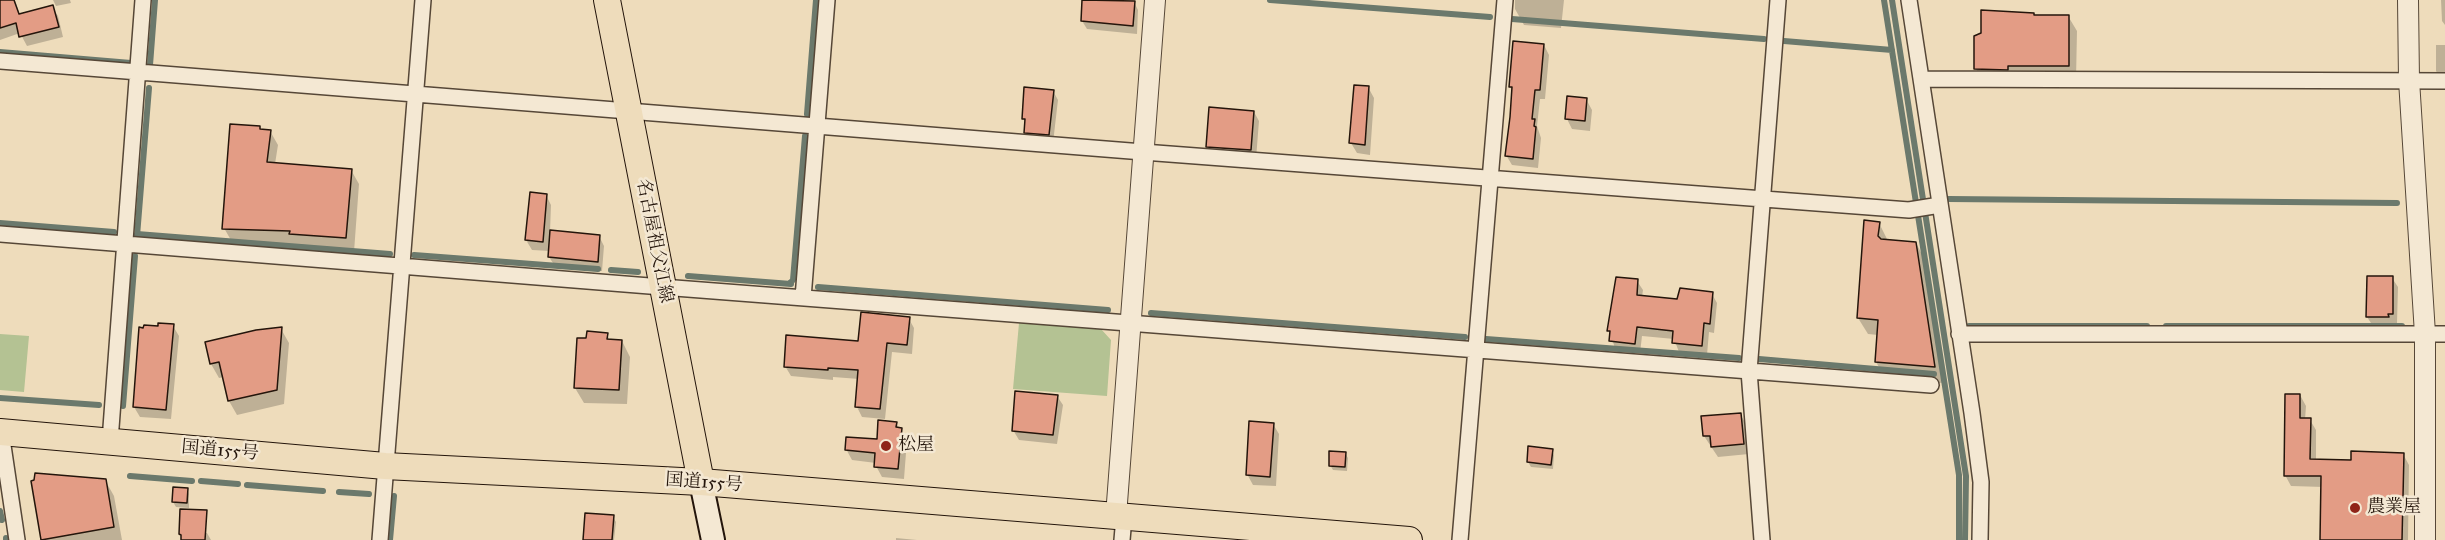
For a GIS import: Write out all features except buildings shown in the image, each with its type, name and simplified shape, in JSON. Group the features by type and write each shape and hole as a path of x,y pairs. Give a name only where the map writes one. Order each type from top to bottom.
{"main road":[{"name":"名古屋祖父江線","path":"607,0 701,482"},
{"name":"国道155号","path":"1,432 385,466 701,482 1121,524 1408,540"},
{"path":"701,482 713,540"}],"street":[{"path":"110,441 143,0"},
{"path":"380,540 423,0"},
{"path":"803,298 827,0"},
{"path":"1121,524 1130,323 1155,0"},
{"path":"1460,540 1505,0"},
{"path":"1762,540 1749,371 1778,0"},
{"path":"1909,0 1921,79 1935,206 1959,334 1981,483 1980,540"},
{"path":"2408,0 2409,81 2425,334 2424,540"},
{"path":"0,61 1490,179 1913,209 1935,206"},
{"path":"1921,79 2445,81"},
{"path":"0,234 662,288 1931,385"},
{"path":"1959,334 2445,334"},
{"path":"1,432 18,540"}],"green space":[{"path":"1019,323 1101,329 1111,340 1107,396 1013,389"},
{"path":"0,334 29,336 24,392 0,390"}],"waterway":[{"path":"150,65 155,0"},
{"path":"807,114 816,0"},
{"path":"1270,0 1490,17"},
{"path":"1884,0 1959,475 1959,540"},
{"path":"1892,0 1966,476 1965,540"},
{"path":"1512,19 1764,39"},
{"path":"1784,41 1892,50"},
{"path":"0,52 131,63"},
{"path":"137,236 149,88"},
{"path":"789,284 793,280 805,136"},
{"path":"1948,199 2397,203"},
{"path":"0,223 114,232"},
{"path":"137,234 390,254"},
{"path":"414,255 598,269"},
{"path":"123,406 135,256"},
{"path":"611,270 638,272"},
{"path":"688,276 791,284"},
{"path":"818,287 1108,310"},
{"path":"1151,313 1465,337"},
{"path":"1969,326 2147,326"},
{"path":"2166,326 2402,326"},
{"path":"1486,339 1739,358"},
{"path":"1759,359 1934,374"},
{"path":"0,398 99,405"},
{"path":"130,476 192,481"},
{"path":"201,481 238,484"},
{"path":"247,485 323,491"},
{"path":"339,492 369,494"},
{"path":"390,540 394,496"},
{"path":"0,511 2,520"}],"place":[{"name":"松屋","path":"886,446"},
{"name":"農業屋","path":"2355,508"}]}
